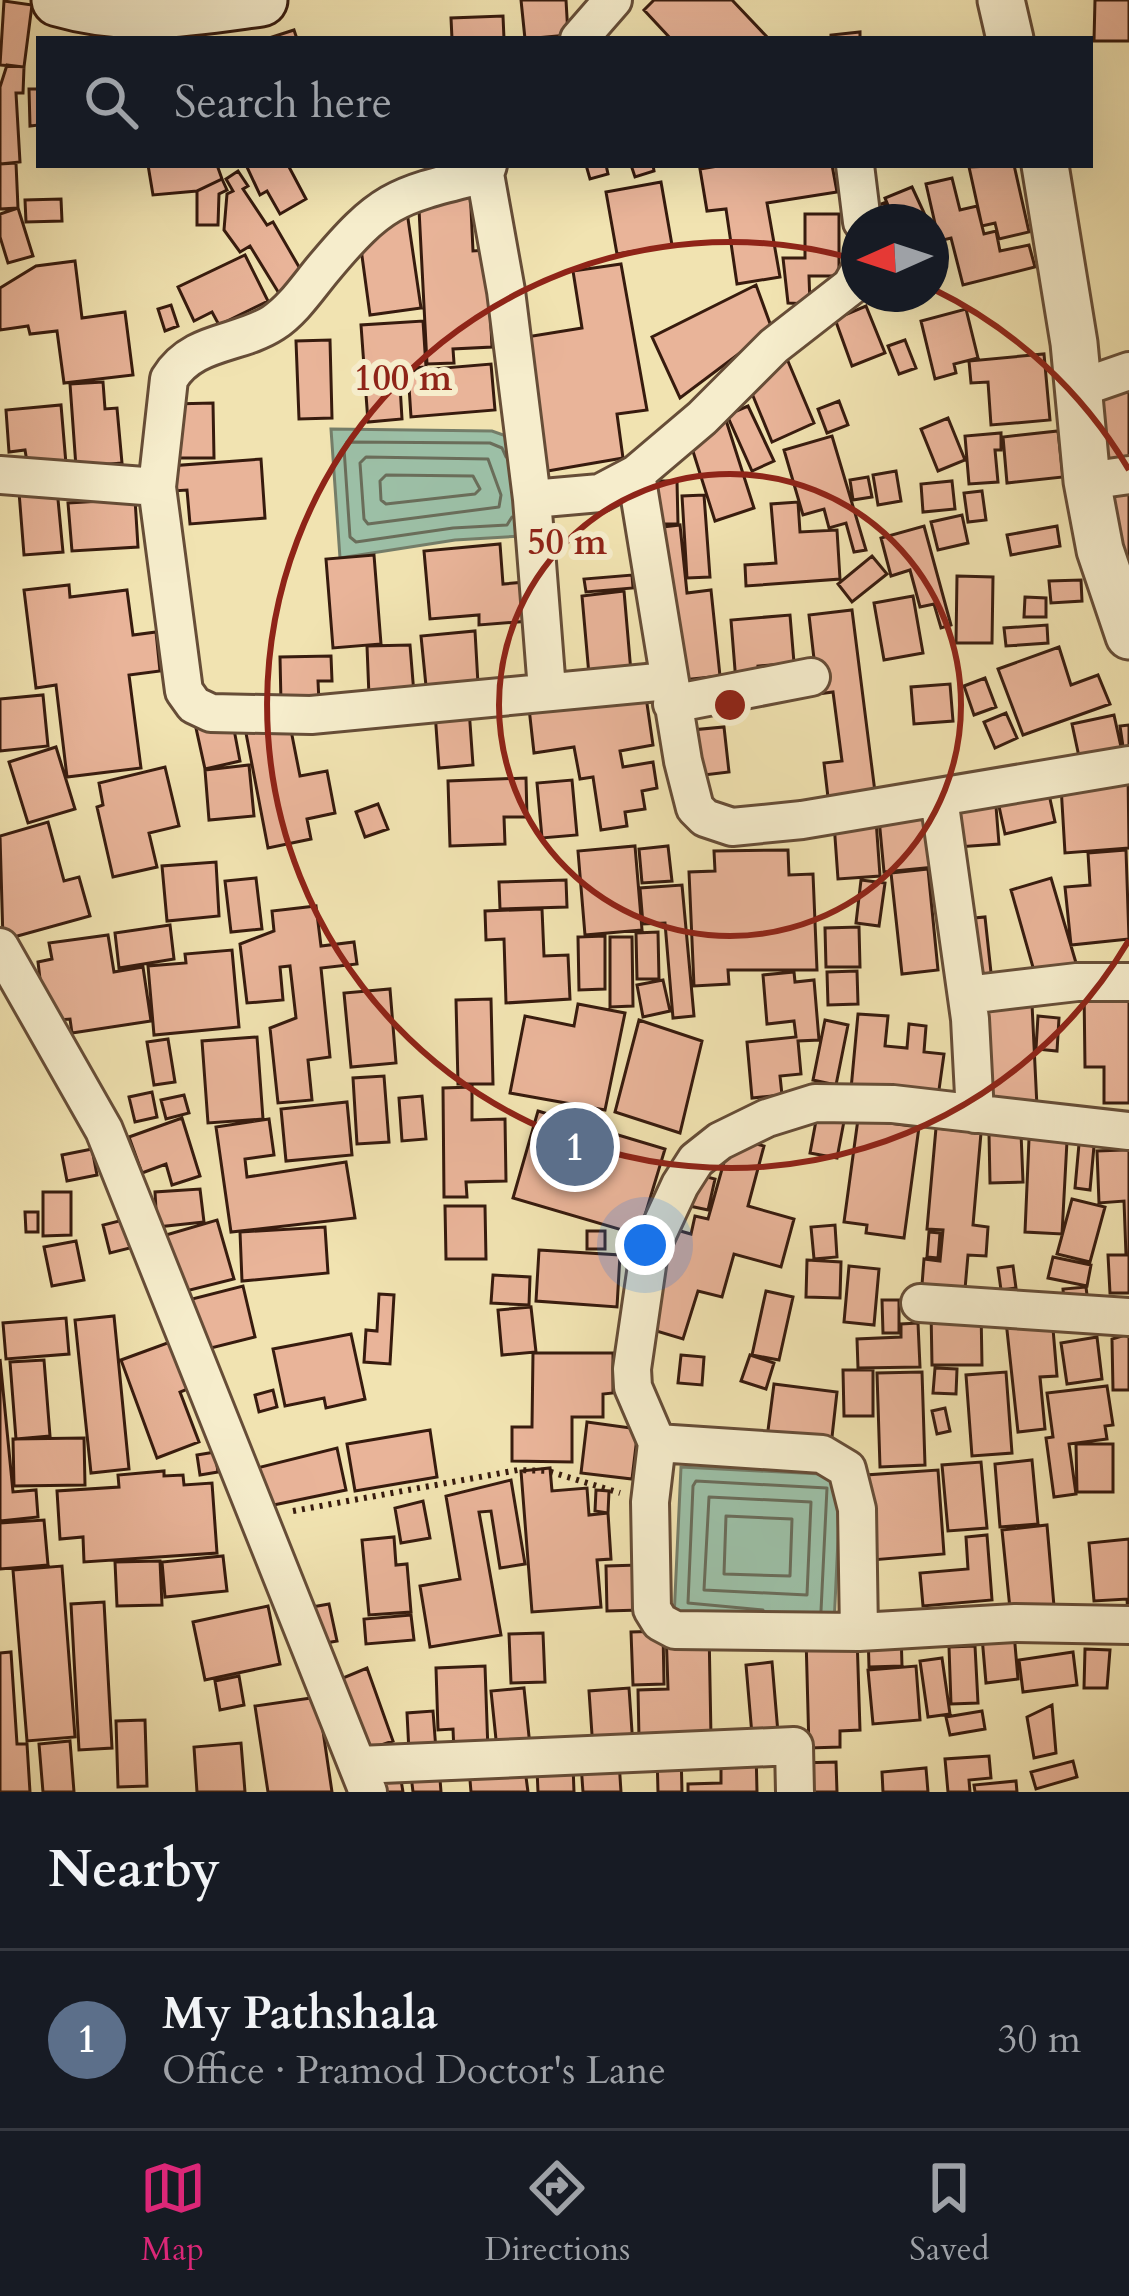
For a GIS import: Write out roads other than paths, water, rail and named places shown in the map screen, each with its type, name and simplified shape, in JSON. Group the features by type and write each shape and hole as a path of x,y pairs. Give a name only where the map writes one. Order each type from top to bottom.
{"main road":[{"path":"58,0 93,10 148,15 261,0"}],"street":[{"path":"582,36 613,0"},
{"path":"1000,0 1009,36"},
{"path":"855,168 860,204"},
{"path":"1045,168 1080,388 1108,478 1100,550 1129,636"},
{"path":"547,690 532,499 487,170 382,206 358,227 284,314 253,333 199,350 169,379 157,487 184,692 194,705 211,713 311,715 547,690 670,692 811,677"},
{"path":"532,499 601,493 636,474 702,418 774,346 841,294"},
{"path":"1080,388 1129,371"},
{"path":"636,474 670,692 695,808 715,824 765,825 1129,765"},
{"path":"0,475 157,487"},
{"path":"939,798 967,995 975,1114"},
{"path":"0,947 104,1130 364,1778 794,1746 795,1792"},
{"path":"967,995 1077,982 1129,982"},
{"path":"1129,1131 892,1104 814,1103 751,1125 696,1160 659,1224 641,1291 633,1387 658,1443 650,1502 652,1609 660,1622 675,1630 859,1632 1015,1624 1129,1625"},
{"path":"920,1303 1129,1317"},
{"path":"658,1443 822,1454 847,1468 857,1509 859,1632"}],"water":[{"path":"331,429 492,431 512,438 521,536 455,540 340,558"},
{"path":"681,1467 841,1475 834,1625 674,1618"}],"place":[{"name":"My Pathshala","path":"575,1147"}]}
